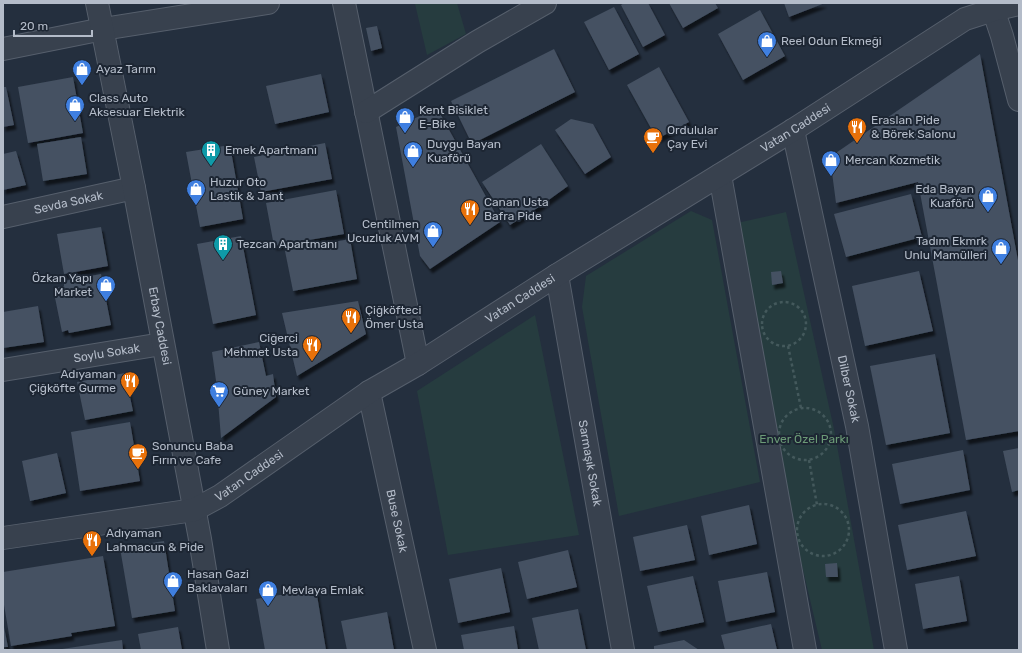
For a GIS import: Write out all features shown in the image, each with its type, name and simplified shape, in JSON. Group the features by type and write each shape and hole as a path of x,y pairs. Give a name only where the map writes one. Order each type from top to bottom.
{"street":[{"name":"Erbay Caddesi","path":"97,3 134,188 194,510 218,650"},
{"path":"3,49 103,29 268,3"},
{"path":"344,3 418,364"},
{"path":"366,112 477,42 544,3"},
{"name":"Vatan Caddesi","path":"3,538 194,510 220,496 369,392 418,364 557,275 792,130 965,19 992,7 1019,4"},
{"path":"992,7 1002,36 1019,100"},
{"name":"Dilber Sokak","path":"792,130 857,426 896,650"},
{"path":"720,175 805,650"},
{"name":"Sevda Sokak","path":"3,217 134,188"},
{"name":"Sarmaşık Sokak","path":"557,275 623,650"},
{"name":"Soylu Sokak","path":"3,370 162,344"},
{"name":"Buse Sokak","path":"369,392 424,650"}],"path":[{"path":"785,302 794,304 801,310 805,318 806,327 803,335 797,342 788,346 775,344 768,339 763,332 763,314 776,303 785,302"},
{"path":"788,346 801,408"},
{"path":"801,408 810,408 820,412 826,419 831,433 830,442 825,451 818,457 808,460 799,460 790,456 783,449 779,440 778,430 782,421 792,411 801,408"},
{"path":"808,460 817,505"},
{"path":"817,505 827,505 840,511 846,518 849,528 848,538 843,546 836,553 827,556 817,555 808,551 802,544 798,535 798,525 802,516 808,509 817,505"}],"green space":[{"path":"457,3 466,34 427,55 415,4"},
{"path":"691,211 712,220 760,482 619,516 582,307 586,276"},
{"name":"Enver Özel Parkı","path":"786,212 834,429 874,650 822,650 774,448 737,223"},
{"path":"535,315 579,535 448,555 417,391"}],"building":[{"path":"624,3 648,3 665,35 643,47 621,5"},
{"path":"669,3 715,3 718,8 683,28"},
{"path":"784,3 825,3 789,17"},
{"path":"614,7 639,54 609,70 584,22"},
{"path":"760,10 785,56 743,80 718,34"},
{"path":"377,26 382,48 371,51 366,28"},
{"path":"554,49 575,92 472,144 451,101"},
{"path":"980,54 1019,266 1019,431 966,440 918,182 836,203 830,157"},
{"path":"659,67 689,122 657,139 627,85"},
{"path":"321,74 329,112 275,124 266,86"},
{"path":"73,77 83,133 28,143 18,87"},
{"path":"3,87 6,87 14,125 3,127"},
{"path":"437,108 500,222 430,269 420,256 396,127"},
{"path":"571,119 593,124 611,157 585,174 555,130"},
{"path":"81,137 87,174 43,181 37,144"},
{"path":"325,143 332,179 261,192 254,157"},
{"path":"541,144 568,186 539,207 510,225 482,182"},
{"path":"230,145 243,219 200,227 186,152"},
{"path":"16,151 26,185 3,190 3,154"},
{"path":"336,190 344,234 274,246 266,203"},
{"path":"911,194 922,237 846,257 834,214"},
{"path":"101,227 108,266 64,274 57,234"},
{"path":"241,236 256,315 213,324 197,244"},
{"path":"350,239 357,279 293,291 285,251"},
{"path":"781,271 783,283 772,285 771,272"},
{"path":"919,271 933,331 865,346 852,286"},
{"path":"101,274 111,325 69,333 68,330 62,332 53,288 64,286 64,281"},
{"path":"358,301 366,334 297,376 282,313"},
{"path":"38,306 44,342 3,348 3,312"},
{"path":"259,342 266,376 273,374 276,397 221,438 217,388 212,352"},
{"path":"935,354 950,433 886,445 870,366"},
{"path":"125,373 133,411 85,420 77,382"},
{"path":"130,422 140,481 80,491 71,432"},
{"path":"1019,448 1019,490 1012,492 1003,451"},
{"path":"963,450 970,490 900,504 892,464"},
{"path":"57,453 66,493 30,501 22,461"},
{"path":"749,505 757,544 709,555 701,516"},
{"path":"966,511 976,556 907,570 898,525"},
{"path":"687,525 695,560 640,571 633,537"},
{"path":"164,541 175,611 132,618 120,548"},
{"path":"568,550 577,587 527,599 518,562"},
{"path":"103,556 115,626 71,633 72,636 11,646 3,599 3,572"},
{"path":"837,563 838,577 826,577 825,564"},
{"path":"501,568 510,612 458,623 449,579"},
{"path":"767,572 775,612 726,622 718,581"},
{"path":"693,576 704,622 658,632 647,586"},
{"path":"959,576 967,621 923,629 915,584"},
{"path":"316,589 326,650 265,650 256,599"},
{"path":"578,609 586,650 539,650 532,618"},
{"path":"387,612 394,650 347,650 341,621"},
{"path":"3,622 8,647 3,647"},
{"path":"771,624 777,650 725,650 721,635"},
{"path":"514,626 518,650 464,650 461,635"},
{"path":"178,627 182,650 141,650 138,634"},
{"path":"122,640 123,650 62,650 62,649"},
{"path":"684,640 699,650 654,650 654,646"}],"place":[{"name":"Reel Odun Ekmeği","path":"767,58"},
{"name":"Ayaz Tarım","path":"82,86"},
{"name":"Class Auto Aksesuar Elektrik","path":"75,122"},
{"name":"Kent Bisiklet E-Bike","path":"405,134"},
{"name":"Eraslan Pide & Börek Salonu","path":"857,144"},
{"name":"Ordulular Çay Evi","path":"653,154"},
{"name":"Emek Apartmanı","path":"211,167"},
{"name":"Duygu Bayan Kuaförü","path":"413,168"},
{"name":"Mercan Kozmetik","path":"831,177"},
{"name":"Huzur Oto Lastik & Jant","path":"196,206"},
{"name":"Eda Bayan Kuaförü","path":"988,213"},
{"name":"Canan Usta Bafra Pide","path":"470,226"},
{"name":"Centilmen Ucuzluk AVM","path":"433,248"},
{"name":"Tezcan Apartmanı","path":"223,261"},
{"name":"Tadım Ekmrk Unlu Mamülleri","path":"1001,265"},
{"name":"Özkan Yapı Market","path":"106,302"},
{"name":"Çiğköfteci Ömer Usta","path":"351,334"},
{"name":"Ciğerci Mehmet Usta","path":"312,362"},
{"name":"Adıyaman Çiğköfte Gurme","path":"130,398"},
{"name":"Güney Market","path":"219,408"},
{"name":"Sonuncu Baba Fırın ve Cafe","path":"138,470"},
{"name":"Adıyaman Lahmacun & Pide","path":"92,557"},
{"name":"Hasan Gazi Baklavaları","path":"173,598"},
{"name":"Mevlaya Emlak","path":"268,607"}]}
